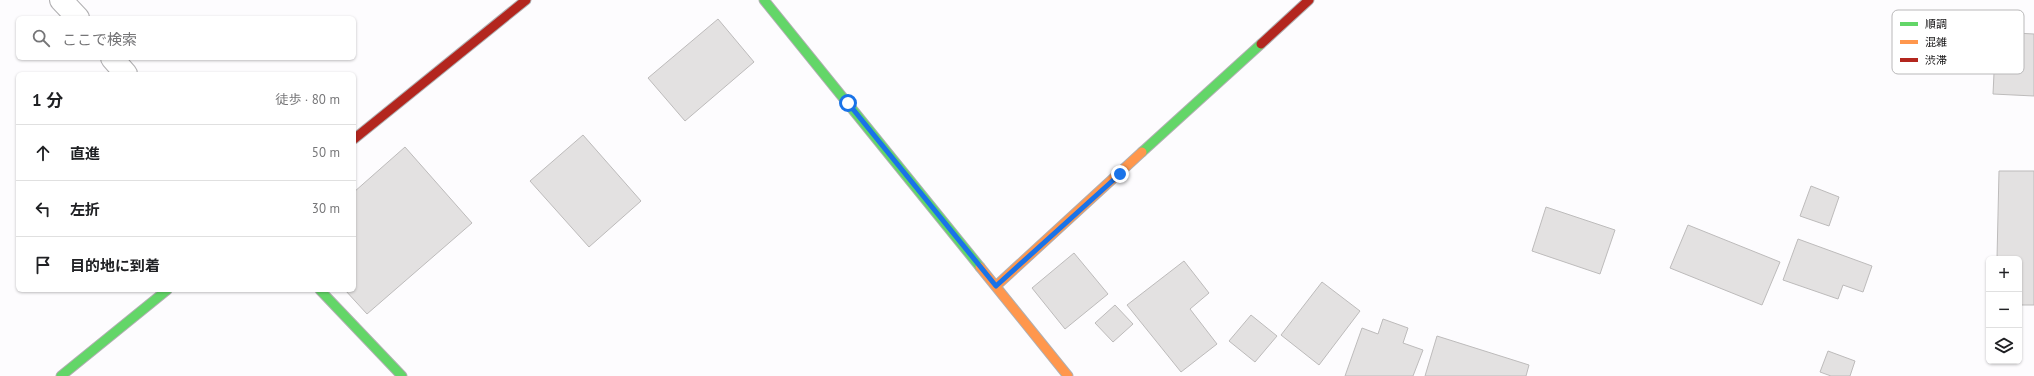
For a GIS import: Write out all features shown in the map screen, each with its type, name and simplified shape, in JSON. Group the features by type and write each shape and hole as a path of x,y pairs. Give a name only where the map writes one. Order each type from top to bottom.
{"street":[{"path":"61,0 76,16"},
{"path":"356,137 526,0"},
{"path":"764,0 1068,376"},
{"path":"996,286 1309,0"},
{"path":"114,60 124,72"},
{"path":"61,376 165,292"},
{"path":"322,292 402,376"}],"building":[{"path":"718,19 754,62 685,121 648,78"},
{"path":"2024,33 2034,34 2034,96 1993,94 1994,74 2024,74"},
{"path":"583,135 641,201 589,247 530,181"},
{"path":"405,147 472,223 367,314 347,292 356,292 356,190"},
{"path":"1999,171 2034,171 2034,305 2022,305 2022,256 1997,256"},
{"path":"1811,186 1839,197 1829,226 1800,216"},
{"path":"1546,207 1615,230 1600,274 1532,251"},
{"path":"1688,225 1780,262 1762,305 1670,268"},
{"path":"1798,239 1872,266 1863,292 1843,285 1838,299 1783,280"},
{"path":"1074,253 1108,294 1065,329 1032,288"},
{"path":"1184,261 1209,293 1190,309 1217,344 1181,372 1127,305"},
{"path":"1322,282 1360,311 1319,365 1281,335"},
{"path":"1115,305 1133,324 1113,342 1095,323"},
{"path":"1251,315 1277,336 1255,362 1229,341"},
{"path":"1383,319 1408,328 1403,343 1423,350 1413,376 1345,376 1362,328 1378,334"},
{"path":"1437,336 1529,365 1526,376 1425,376"},
{"path":"1828,351 1855,361 1850,376 1831,376 1820,372"}],"traffic: fast":[{"path":"764,0 980,267"},
{"path":"1142,152 1261,44"},
{"path":"61,376 165,292"},
{"path":"322,292 402,376"}],"traffic: slow":[{"path":"996,286 1142,152"},
{"path":"980,267 1068,376"}],"traffic: jam":[{"path":"356,137 526,0"},
{"path":"1261,44 1309,0"}],"route":[{"path":"848,103 996,286 1120,174"}]}
